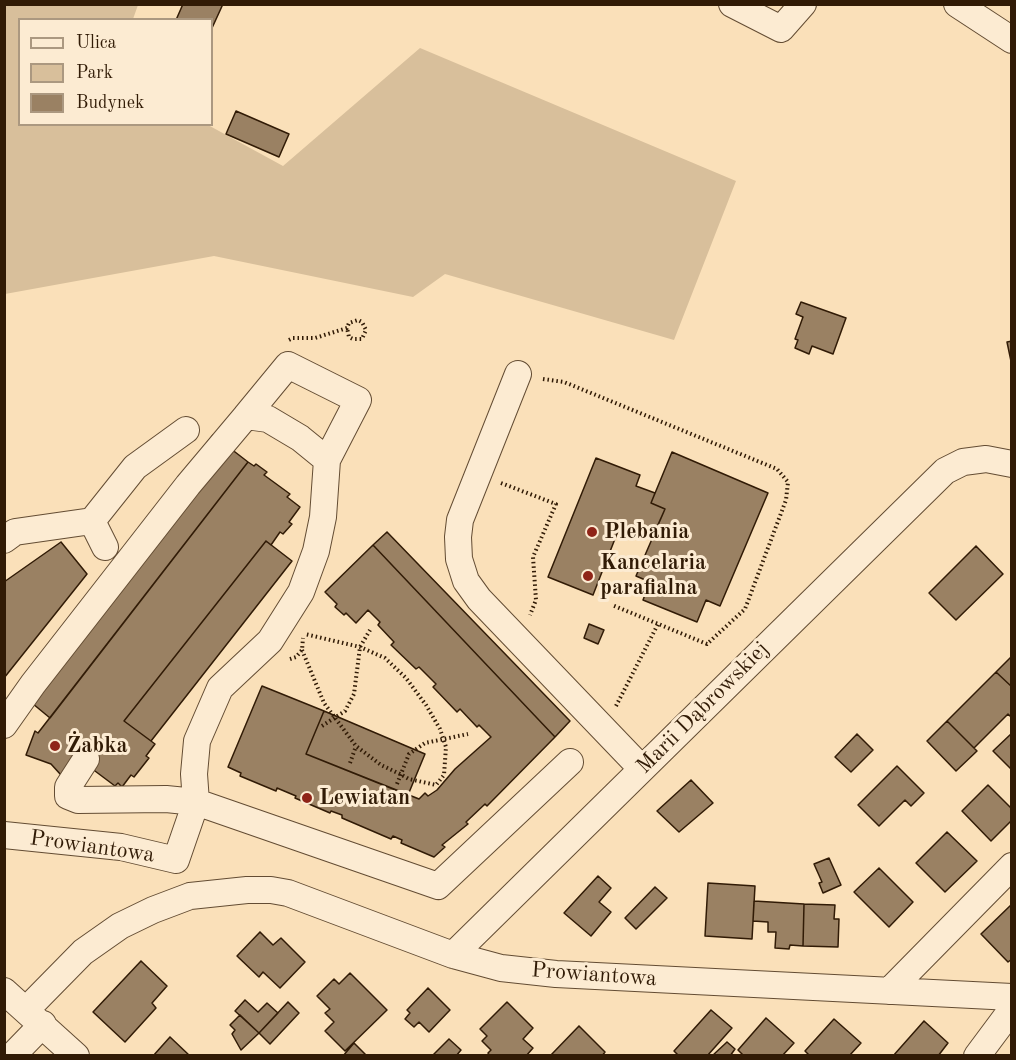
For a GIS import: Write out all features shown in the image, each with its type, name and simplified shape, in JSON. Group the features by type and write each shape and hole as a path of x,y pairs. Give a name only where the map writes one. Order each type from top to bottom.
{"street":[{"path":"732,4 782,28 803,4"},
{"path":"957,4 1011,40"},
{"path":"4,725 33,684 188,484 288,364 358,400 327,460 323,518 316,551 301,592 270,641 220,688 197,741 194,774 196,802 176,860"},
{"path":"518,374 460,520 459,559 466,581 479,599 642,769"},
{"path":"246,416 268,419 300,438 327,460"},
{"path":"4,540 15,532 92,521 135,467 186,430"},
{"name":"Marii Dąbrowskiej","path":"453,955 930,484 945,471 963,462 986,459 1011,464"},
{"path":"92,521 105,547"},
{"path":"86,759 68,787 68,796 78,801 166,799 196,802 438,886 570,762"},
{"name":"Prowiantowa","path":"4,835 121,847 176,860 190,896"},
{"path":"889,991 1011,866"},
{"name":"Prowiantowa","path":"12,1056 34,1017 82,952 120,926 190,896 247,890 288,893 453,955 501,968 556,974 1011,997"},
{"path":"4,991 76,1056"},
{"path":"977,1056 1011,1009"}],"path":[{"path":"358,320 362,322 366,330 362,339 353,339 349,337 347,328 349,323 358,320"},
{"path":"518,374 564,382 777,469 788,482 786,500 745,609 708,644 612,605"},
{"path":"478,474 556,504 532,557 536,600 520,641"},
{"path":"623,693 658,624"},
{"path":"321,726 345,711 354,694 360,647 370,630"},
{"path":"301,633 360,647 385,658 406,678 426,705 444,738 446,747 444,775 436,785 409,778 381,765 356,746 324,702 302,651"},
{"path":"397,784 409,754 425,743 468,734"},
{"path":"350,763 356,746"}],"green space":[{"path":"5,4 138,5 133,18 18,18 18,126 210,126 283,166 420,48 736,181 674,340 445,274 413,297 214,256 5,294"}],"building":[{"path":"183,4 223,4 213,26 213,18 177,18"},
{"path":"236,111 289,134 279,157 226,134"},
{"path":"801,302 846,318 833,354 812,346 809,354 795,348 798,340 795,339 803,317 796,314"},
{"path":"1012,341 1012,366 1007,342"},
{"path":"213,435 248,462 50,718 15,689"},
{"path":"672,452 768,493 720,606 706,600 697,622 643,600 650,582 636,576 665,509 651,503"},
{"name":"Plebania","path":"596,458 640,475 636,486 655,493 651,503 665,509 652,538 620,526 593,595 548,577"},
{"path":"248,462 254,466 256,464 267,472 264,475 290,494 287,497 300,507 289,522 292,524 283,534 280,532 271,545 266,541 124,721 155,744 146,756 149,758 134,777 131,775 122,787 118,783 115,786 91,768 61,775 51,764 26,755 35,731 38,733"},
{"path":"387,532 570,721 555,737 373,545"},
{"path":"266,541 292,561 151,741 124,721"},
{"path":"61,542 87,574 4,678 4,582"},
{"path":"373,545 555,737 487,806 485,804 466,822 468,824 442,845 445,847 434,857 401,843 402,840 393,836 391,839 342,818 342,815 331,811 330,813 277,788 276,791 240,776 241,773 228,767 262,686 324,711 306,754 419,799 425,793 428,796 437,790 455,769 491,737 479,725 477,727 460,709 457,712 433,687 436,684 391,645 394,642 368,610 356,623 346,613 344,615 335,607 337,604 325,592"},
{"path":"976,546 1003,574 956,620 929,593"},
{"path":"589,624 604,630 598,644 584,638"},
{"path":"1012,656 1012,687 996,672"},
{"path":"996,672 1012,687 1012,718 1008,714 974,748 947,721"},
{"path":"324,711 425,754 408,795 306,754"},
{"path":"947,721 977,751 956,771 927,741"},
{"path":"1012,733 1012,770 993,751"},
{"path":"857,734 873,750 851,772 835,757"},
{"path":"897,766 924,793 911,806 905,800 879,826 858,805"},
{"path":"691,780 713,803 679,832 657,811"},
{"path":"988,785 1012,809 1012,820 991,841 962,811"},
{"path":"947,832 977,861 945,892 916,863"},
{"path":"829,858 841,885 823,893 819,883 822,882 814,864"},
{"path":"879,868 913,902 889,927 854,892"},
{"path":"598,876 611,888 599,902 611,912 591,936 564,913"},
{"path":"708,883 755,886 752,939 705,936"},
{"path":"655,887 667,898 636,929 625,918"},
{"path":"754,901 804,904 803,946 790,945 789,949 775,948 776,932 768,932 768,922 753,921"},
{"path":"804,904 835,905 834,919 839,919 838,947 803,946"},
{"path":"1012,904 1012,959 1008,962 981,934"},
{"path":"260,932 273,945 281,938 305,962 280,988 263,972 259,977 237,956"},
{"path":"141,961 167,986 152,1003 156,1008 125,1042 93,1012"},
{"path":"350,973 387,1010 345,1051 325,1031 334,1022 325,1013 330,1009 317,996 334,979 339,984"},
{"path":"428,988 450,1010 429,1032 419,1022 414,1027 405,1019 410,1013 407,1010"},
{"path":"245,1000 258,1012 267,1003 278,1013 259,1033 235,1011"},
{"path":"288,1002 299,1013 270,1044 259,1033"},
{"path":"507,1002 533,1028 523,1039 533,1048 526,1056 490,1056 488,1053 491,1050 482,1041 487,1036 480,1029"},
{"path":"711,1010 732,1028 707,1056 679,1056 674,1051"},
{"path":"240,1015 259,1033 241,1050 232,1034 235,1030 230,1025"},
{"path":"766,1018 794,1043 782,1056 744,1056 738,1050"},
{"path":"834,1019 861,1043 849,1056 810,1056 805,1051"},
{"path":"924,1021 948,1043 938,1056 893,1056"},
{"path":"579,1026 605,1052 602,1056 550,1056"},
{"path":"170,1037 190,1056 153,1056"},
{"path":"449,1039 461,1050 456,1056 432,1056"},
{"path":"727,1042 735,1049 730,1056 712,1056"},
{"path":"354,1043 367,1056 343,1056"}],"place":[{"name":"Plebania","path":"592,532"},
{"name":"Kancelaria parafialna","path":"588,576"},
{"name":"Żabka","path":"55,746"},
{"name":"Lewiatan","path":"307,798"}]}
